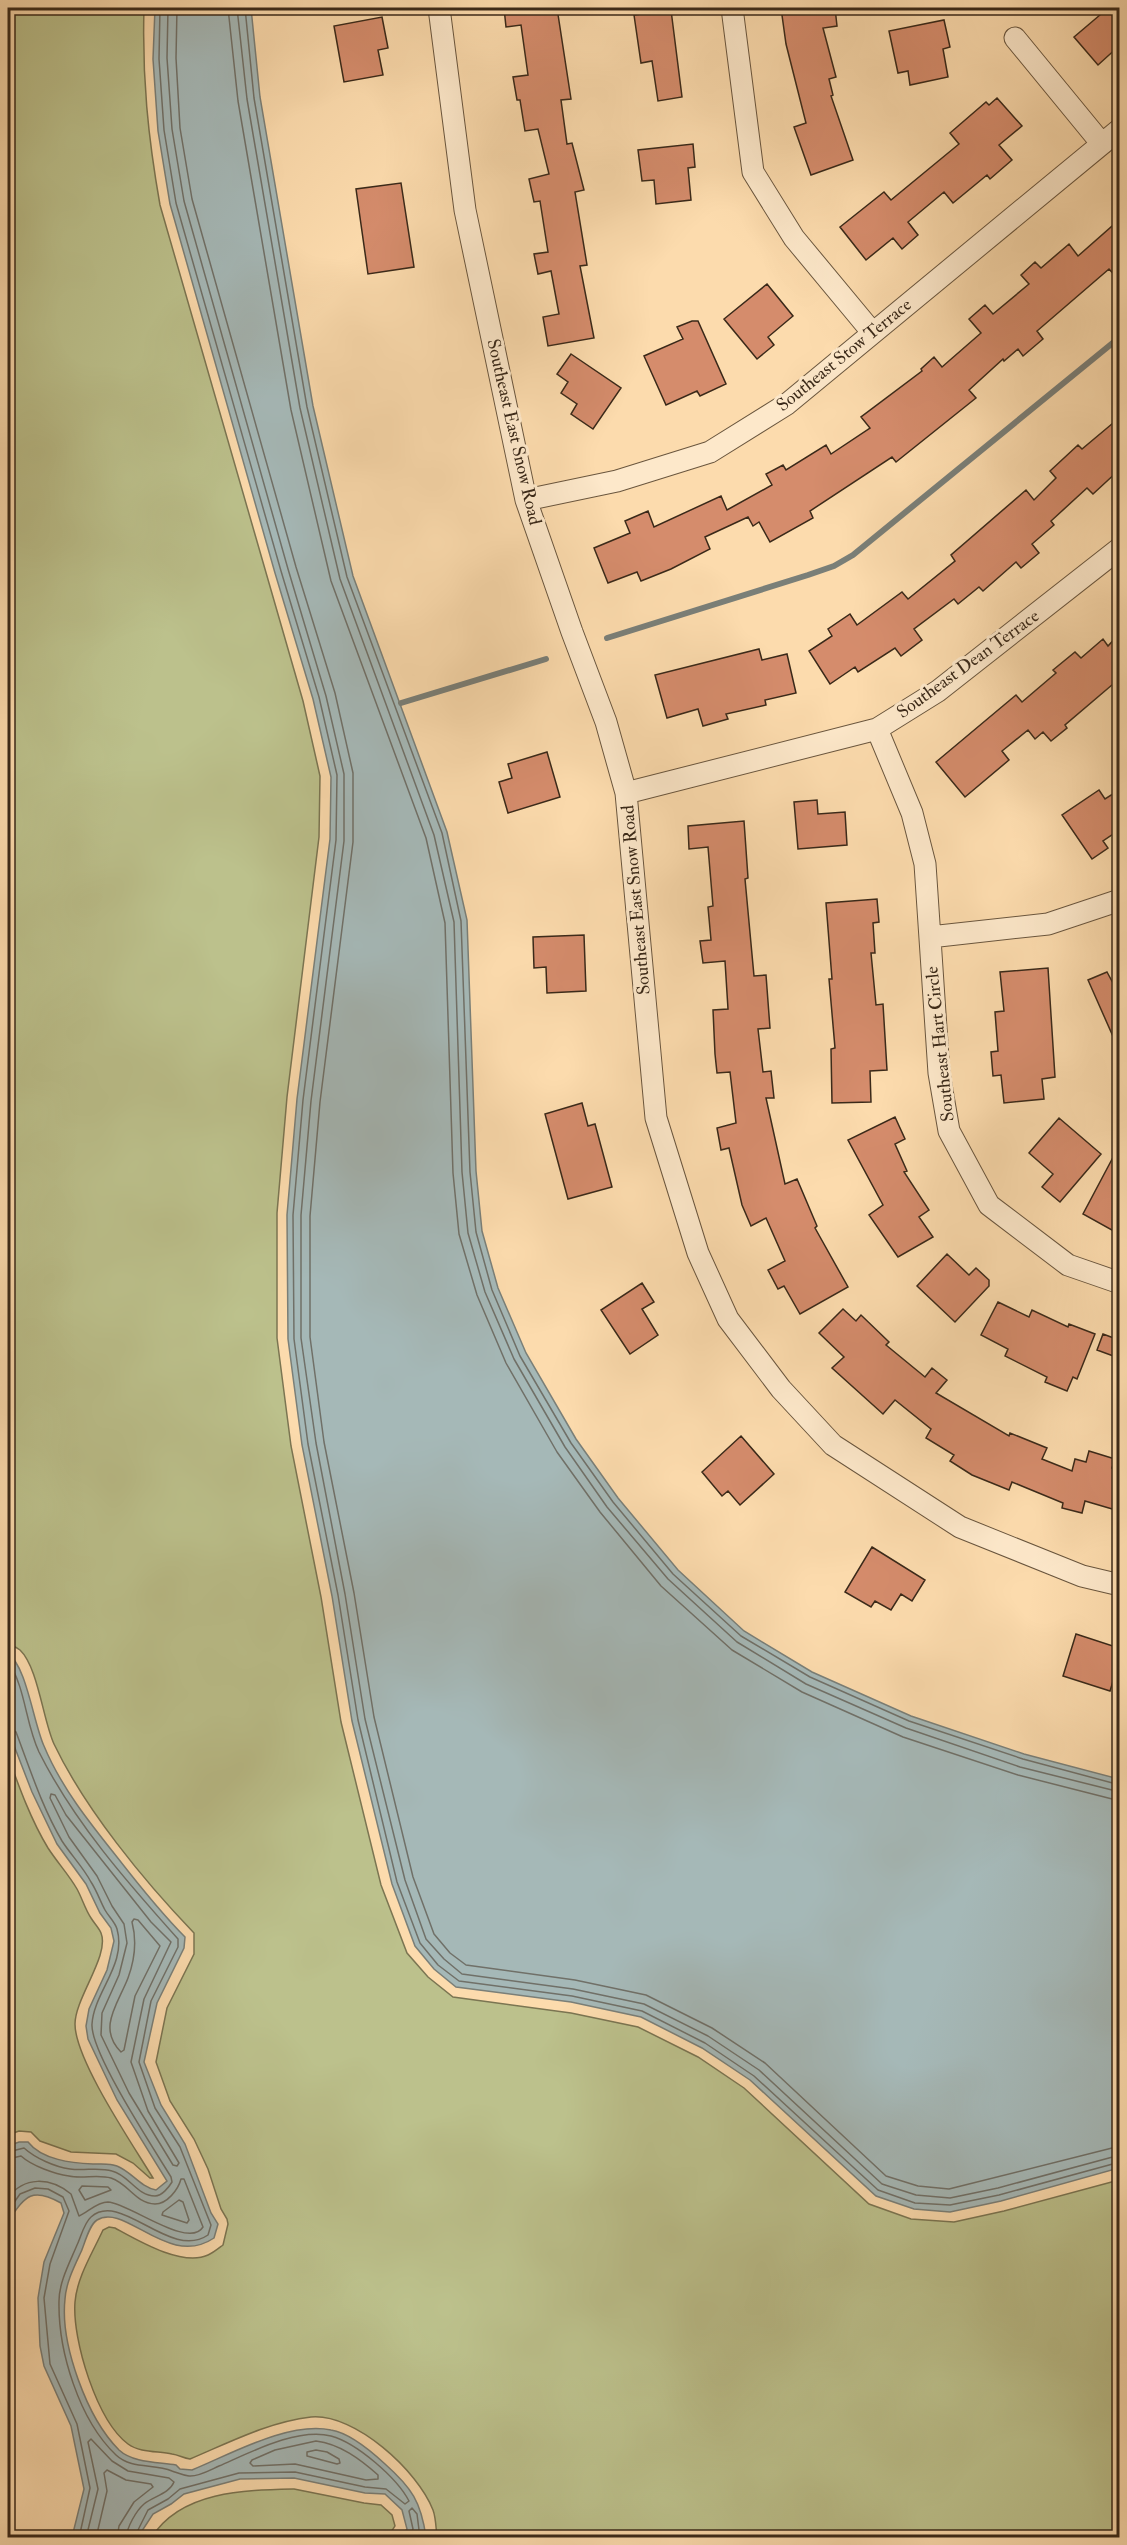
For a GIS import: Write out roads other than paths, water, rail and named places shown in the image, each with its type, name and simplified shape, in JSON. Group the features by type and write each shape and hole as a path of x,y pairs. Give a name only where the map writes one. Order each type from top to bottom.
{"street":[{"name":"Southeast East Snow Road","path":"439,8 465,210 526,500 606,722 626,793 656,1118 698,1254 728,1319 781,1389 833,1445 960,1527 1082,1576 1119,1585"},
{"path":"732,8 753,172 794,238 872,332"},
{"path":"1015,38 1102,144"},
{"name":"Southeast Stow Terrace","path":"526,500 617,481 710,452 787,404 1119,129"},
{"name":"Southeast Dean Terrace","path":"626,793 877,729 938,691 1119,549"},
{"name":"Southeast Hart Circle","path":"877,729 915,823 925,864 939,1073 948,1131 988,1205 1068,1265 1119,1283"},
{"path":"930,937 1048,924 1119,900"}],"water":[{"path":"155,8 251,8 260,97 313,406 353,576 447,832 467,920 476,1171 482,1231 498,1288 526,1353 576,1439 618,1498 678,1570 744,1631 812,1672 911,1716 1024,1754 1119,1779 1119,2168 1001,2201 950,2212 914,2209 876,2196 750,2080 702,2048 641,2017 571,2002 456,1987 434,1969 415,1946 392,1884 352,1721 332,1596 302,1445 288,1339 287,1215 297,1099 330,839 331,777 313,699 170,204 158,131 153,59"},
{"path":"8,1654 20,1670 40,1736 67,1790 133,1877 185,1937 184,1948 157,2003 144,2062 161,2105 185,2144 211,2213 218,2224 214,2238 197,2245 180,2246 164,2241 121,2220 108,2217 94,2222 71,2275 65,2299 67,2337 71,2358 87,2400 96,2419 119,2450 138,2460 176,2465 180,2469 192,2470 279,2434 315,2428 338,2432 367,2448 409,2488 418,2505 426,2537 401,2537 407,2529 402,2510 385,2494 365,2493 294,2478 240,2479 184,2494 153,2514 138,2537 72,2537 84,2489 71,2426 44,2366 40,2346 38,2298 44,2262 64,2213 61,2203 42,2195 36,2195 24,2200 8,2221 8,2146 28,2142 49,2157 76,2163 114,2165 145,2186 156,2190 167,2181 117,2100 88,2039 86,2026 89,2009 107,1970 114,1941 111,1928 100,1913 86,1884 57,1844 32,1792 8,1730"}],"waterway":[{"path":"607,638 808,575 834,566 853,555 1120,337"},
{"path":"401,703 546,659"}]}
